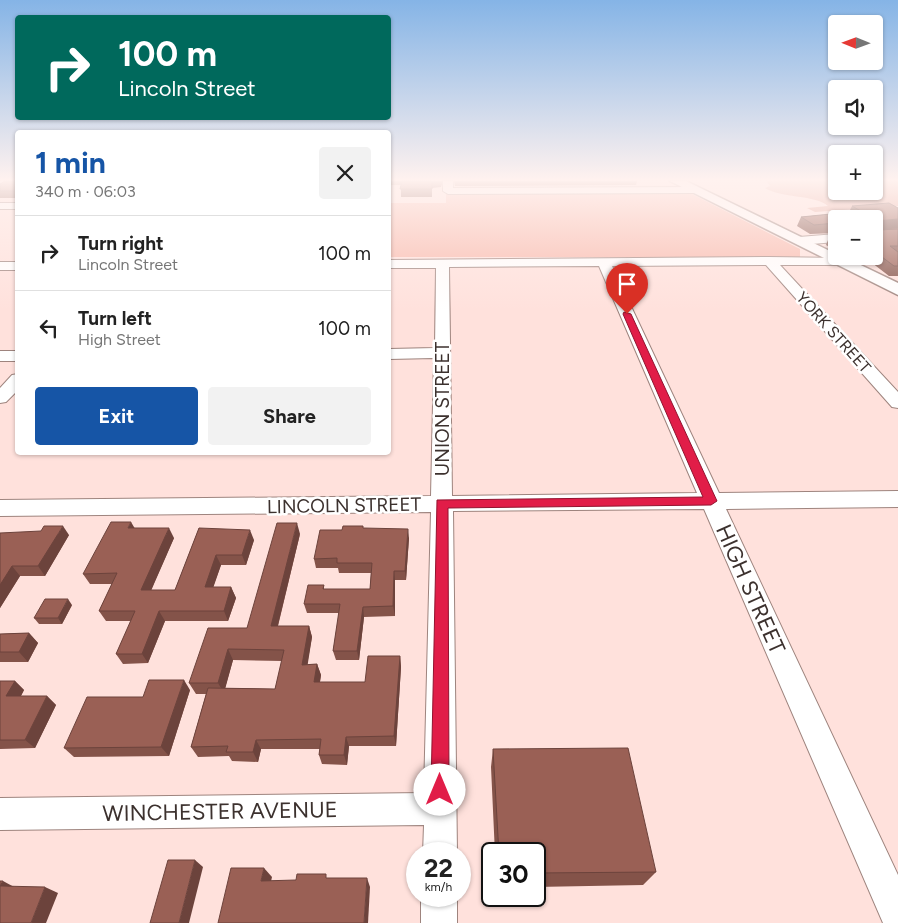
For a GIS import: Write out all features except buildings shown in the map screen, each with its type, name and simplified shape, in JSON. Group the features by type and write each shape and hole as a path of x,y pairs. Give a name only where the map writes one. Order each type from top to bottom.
{"street":[{"path":"764,224 828,256"},
{"path":"799,241 828,239"},
{"name":"YORK STREET","path":"769,261 898,402"},
{"path":"391,264 828,261"},
{"name":"HIGH STREET","path":"604,262 898,915"},
{"name":"UNION STREET","path":"440,842 443,264"},
{"path":"846,265 898,290"},
{"path":"0,266 15,266"},
{"path":"391,354 442,353"},
{"path":"0,356 15,356"},
{"path":"0,398 15,382"},
{"name":"LINCOLN STREET","path":"0,508 898,499"},
{"name":"WINCHESTER AVENUE","path":"0,814 440,809"},
{"path":"439,907 439,923"}],"shaded area":[{"path":"391,224 751,224 800,249 800,257 391,257"}],"route":[{"path":"440,790 441,504 711,501 627,314"}]}
